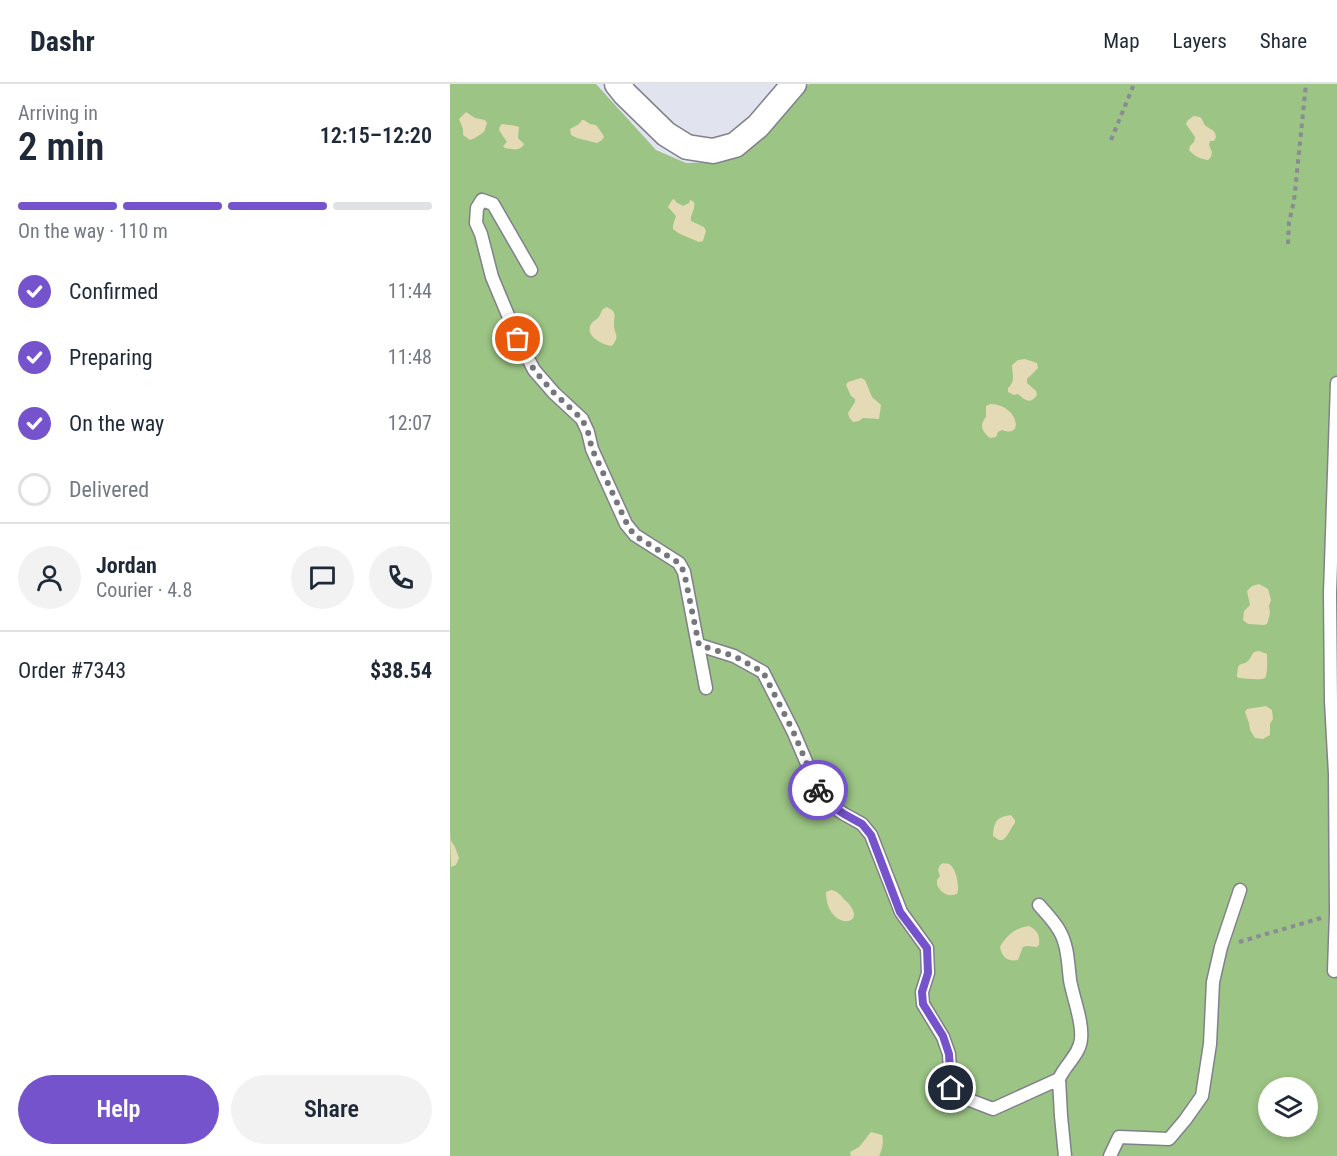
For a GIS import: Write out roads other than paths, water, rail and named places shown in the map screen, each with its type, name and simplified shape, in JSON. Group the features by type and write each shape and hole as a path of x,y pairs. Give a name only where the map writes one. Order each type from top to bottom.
{"street":[{"path":"617,84 666,134 687,147 713,151 735,145 758,126 794,84"}],"lane":[{"path":"531,270 493,204 482,200 477,208 476,223 492,277 518,339 534,370 554,393 582,419 592,449 634,535 679,563 684,572 706,688"},
{"path":"1334,971 1336,774 1331,701 1337,383"},
{"path":"699,645 734,656 763,672 793,731 820,794 829,804 862,824 871,835 900,912 927,948 928,973 922,992 923,1004 943,1036 949,1054 951,1088 967,1099 993,1109 1059,1078"},
{"path":"1110,1156 1119,1137 1169,1139 1202,1096 1210,1044 1213,981 1221,947 1240,890"},
{"path":"1039,905 1060,931 1067,954 1070,980 1081,1028 1081,1041 1059,1078 1065,1156"}]}
